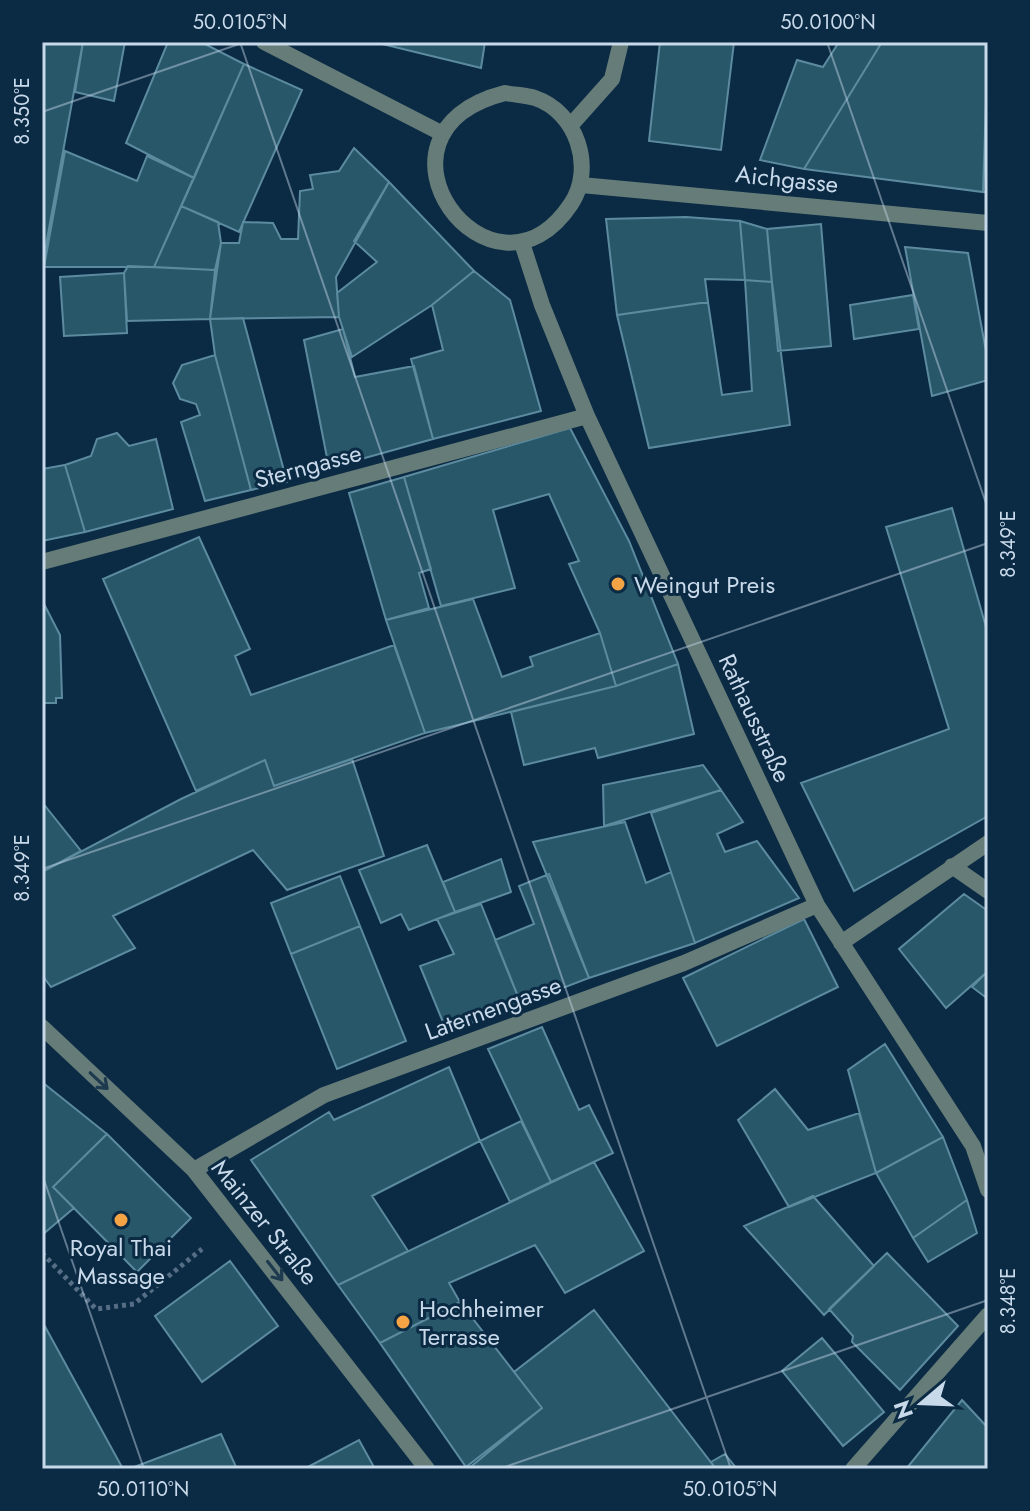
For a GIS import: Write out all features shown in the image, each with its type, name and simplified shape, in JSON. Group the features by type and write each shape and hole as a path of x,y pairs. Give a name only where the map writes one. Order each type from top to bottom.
{"street":[{"path":"264,42 443,134"},
{"path":"571,125 612,79 621,42"},
{"path":"505,93 536,98 571,125 584,167 581,185 558,223 522,243 484,237 462,225 445,205 437,181 436,155 443,134 459,113 480,100 505,93"},
{"name":"Aichgasse","path":"581,185 988,223"},
{"name":"Rathausstraße","path":"522,243 542,305 587,416 817,905 973,1146 988,1190"},
{"name":"Sterngasse","path":"42,562 587,416"},
{"path":"841,943 988,843"},
{"path":"952,866 988,891"},
{"name":"Laternengasse","path":"194,1170 324,1095 684,963 817,905"},
{"name":"Mainzer Straße","path":"42,1027 194,1170 427,1469"},
{"path":"853,1469 988,1315"}],"path":[{"path":"42,1253 96,1309 134,1304 236,1222"}],"building":[{"path":"42,42 83,42 42,267"},
{"path":"83,42 125,42 114,101 75,92"},
{"path":"168,42 201,42 244,64 194,178 126,143"},
{"path":"374,42 485,42 481,68"},
{"path":"660,42 734,42 721,150 649,141"},
{"path":"839,42 882,42 804,169 760,160 797,60 823,67"},
{"path":"882,42 988,42 983,192 804,169"},
{"path":"244,64 302,90 239,232 181,206"},
{"path":"987,108 988,192 983,192"},
{"path":"354,148 389,182 336,277 339,317 210,319 221,243 239,243 243,222 273,223 281,239 298,239 300,191 313,189 310,175 339,171"},
{"path":"65,151 137,181 147,156 194,178 154,267 44,267"},
{"path":"389,182 474,271 432,305 352,357 339,317 337,293 377,262 354,241"},
{"path":"181,206 218,222 221,243 215,270 154,267"},
{"path":"686,217 740,221 745,280 705,279 708,302 617,315 606,219"},
{"path":"740,221 767,229 772,282 745,280"},
{"path":"821,224 831,346 778,351 767,229"},
{"path":"905,247 968,253 988,362 988,380 932,396"},
{"path":"128,266 215,270 210,319 127,321 124,273"},
{"path":"474,271 510,300 541,411 433,439 411,359 443,350 432,305"},
{"path":"124,273 127,333 64,336 60,277"},
{"path":"745,280 772,282 790,425 649,448 617,315 708,302 722,395 752,391"},
{"path":"913,295 919,329 854,339 850,305"},
{"path":"243,318 287,482 251,490 215,355 210,319"},
{"path":"343,329 355,377 414,366 433,439 329,468 304,340"},
{"path":"215,355 251,490 205,501 181,422 200,415 196,404 180,399 173,383 182,365"},
{"path":"570,428 629,541 678,664 616,686 600,633 569,564 579,561 549,494 493,510 515,588 441,606 404,477"},
{"path":"117,433 129,446 156,439 173,509 85,532 65,465 91,456 97,439"},
{"path":"65,465 85,532 42,541 42,469"},
{"path":"404,477 431,569 419,573 429,608 386,620 349,493"},
{"path":"952,508 988,634 988,816 854,891 801,783 949,729 886,527"},
{"path":"199,537 250,649 235,656 251,695 394,645 425,733 274,786 265,760 196,791 103,579"},
{"path":"473,599 502,677 533,666 530,657 600,633 616,686 425,733 386,620"},
{"path":"42,600 60,635 62,698 56,698 56,703 42,703"},
{"path":"678,664 694,734 598,758 595,748 524,765 511,712 616,686"},
{"path":"352,759 384,856 287,890 253,850 113,916 135,948 51,987 42,975 42,872 181,799 265,760 274,786"},
{"path":"703,765 721,790 604,826 603,785"},
{"path":"721,790 743,822 717,834 725,852 757,841 799,898 695,943 651,813"},
{"path":"42,802 81,851 42,872"},
{"path":"625,822 646,883 671,872 695,943 589,978 533,842"},
{"path":"427,845 455,912 409,930 401,914 381,923 359,870"},
{"path":"501,859 511,892 455,912 443,882"},
{"path":"549,874 589,978 521,1004 495,940 534,924 519,886"},
{"path":"340,876 360,926 291,954 271,903"},
{"path":"964,894 988,911 988,971 946,1008 899,949"},
{"path":"481,904 521,1004 447,1032 420,966 454,954 437,919"},
{"path":"804,919 838,987 717,1046 683,978"},
{"path":"360,926 406,1041 337,1069 291,954"},
{"path":"988,971 988,999 972,987"},
{"path":"542,1027 579,1110 589,1105 613,1153 551,1182 488,1049"},
{"path":"885,1044 943,1137 876,1173 848,1070"},
{"path":"449,1067 480,1141 372,1196 408,1251 338,1285 251,1160 329,1112 334,1120"},
{"path":"42,1082 107,1134 53,1187 74,1208 42,1235"},
{"path":"775,1089 808,1130 859,1113 876,1173 789,1207 738,1120"},
{"path":"521,1121 551,1182 510,1202 480,1141"},
{"path":"107,1134 191,1218 137,1272 53,1187"},
{"path":"943,1137 967,1200 913,1238 876,1173"},
{"path":"594,1162 644,1251 565,1293 535,1245 449,1283 460,1302 380,1343 338,1285"},
{"path":"813,1196 874,1266 824,1315 744,1226"},
{"path":"967,1200 977,1233 928,1262 913,1238"},
{"path":"887,1253 958,1326 900,1390 852,1342 853,1336 829,1309"},
{"path":"230,1261 278,1326 202,1382 155,1316"},
{"path":"460,1302 542,1408 466,1467 380,1343"},
{"path":"594,1310 716,1469 468,1469 542,1408 514,1372"},
{"path":"42,1321 123,1469 42,1469"},
{"path":"822,1338 884,1412 843,1446 782,1371"},
{"path":"962,1400 988,1428 988,1469 906,1469"},
{"path":"221,1434 237,1469 129,1469"},
{"path":"359,1440 375,1469 304,1469"},
{"path":"725,1454 737,1469 716,1469 711,1462"}],"place":[{"name":"Weingut Preis","path":"618,584"},
{"name":"Royal Thai Massage","path":"121,1220"},
{"name":"Hochheimer Terrasse","path":"403,1322"}]}
